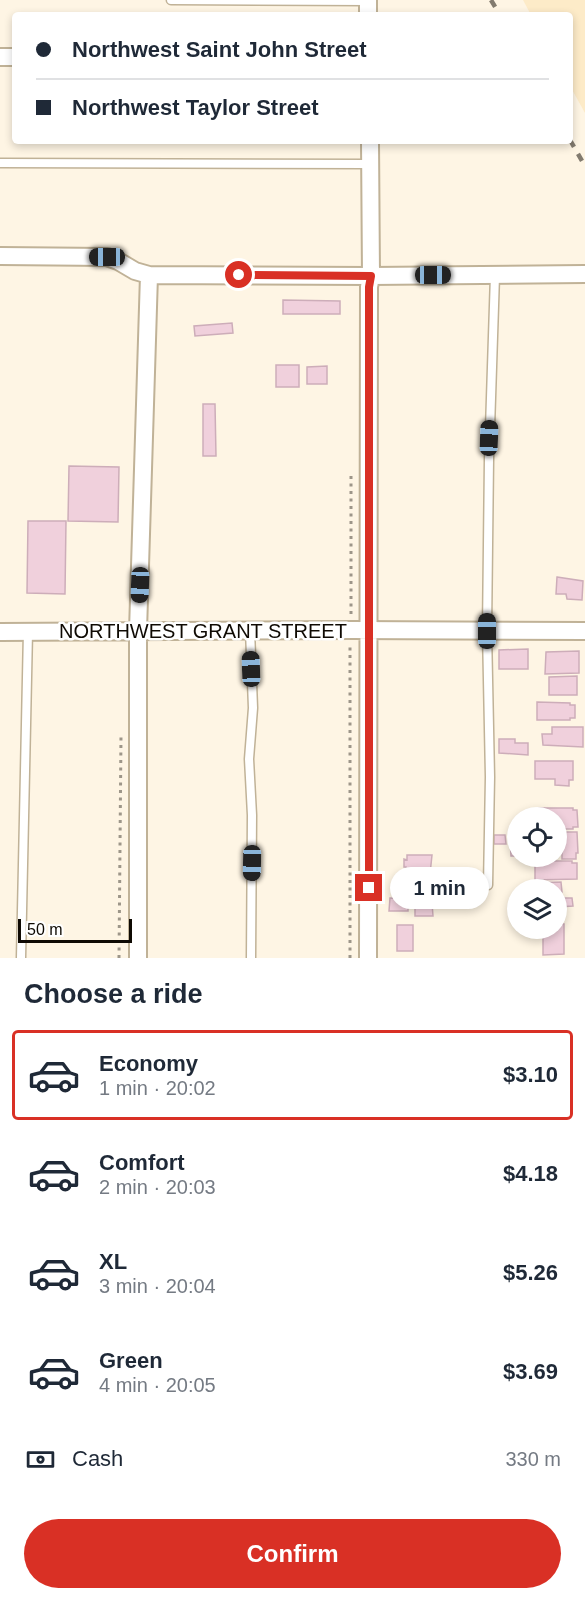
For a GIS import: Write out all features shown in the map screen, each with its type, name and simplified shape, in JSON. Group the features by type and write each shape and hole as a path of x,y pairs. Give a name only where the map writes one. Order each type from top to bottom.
{"street":[{"path":"368,958 369,287 371,276 369,144"},
{"path":"0,256 107,257 135,271 149,275 585,274"},
{"path":"138,958 138,631 149,275"},
{"name":"NORTHWEST GRANT STREET","path":"0,632 585,631"}],"lane":[{"path":"171,0 295,0 368,6"},
{"path":"0,163 370,164"},
{"path":"488,885 490,777 487,631 489,459 495,275"},
{"path":"250,630 253,708 249,759 252,815 251,958"},
{"path":"21,958 28,631"}],"path":[{"path":"119,958 121,735"}],"shaded area":[{"path":"523,0 585,0 585,113 573,91 573,12 529,12"}],"building":[{"path":"283,300 340,301 340,314 283,314"},
{"path":"232,323 233,333 195,336 194,326"},
{"path":"276,365 299,365 299,387 276,387"},
{"path":"327,366 327,384 307,384 307,367"},
{"path":"203,404 215,404 216,456 203,456"},
{"path":"69,466 119,467 118,522 68,521"},
{"path":"28,521 66,521 65,594 27,593"},
{"path":"557,577 583,581 582,600 567,599 566,594 556,594"},
{"path":"528,649 528,669 499,669 499,650"},
{"path":"579,651 579,673 545,674 546,652"},
{"path":"577,676 577,695 549,695 549,677"},
{"path":"537,702 575,705 575,718 537,720"},
{"path":"552,727 583,727 583,747 543,745 542,734 552,734"},
{"path":"499,739 515,739 515,743 528,743 528,755 499,753"},
{"path":"535,761 573,761 573,780 569,780 569,786 555,785 555,779 535,779"},
{"path":"567,808 577,810 578,827 573,827 573,829 567,829"},
{"path":"567,832 577,832 576,859 567,859"},
{"path":"494,835 505,835 506,844 494,844"},
{"path":"407,855 432,855 430,874 406,873 404,859 407,860"},
{"path":"567,861 577,863 577,879 535,879 535,867 567,867"},
{"path":"390,898 408,899 408,911 389,911"},
{"path":"567,898 572,898 573,906 567,906"},
{"path":"415,903 432,903 433,916 415,916"},
{"path":"397,925 413,925 413,951 397,951"},
{"path":"543,939 564,939 564,954 543,955"}],"railway":[{"path":"491,0 498,12"},
{"path":"572,144 585,166"}],"route":[{"path":"239,275 371,276 369,287 369,888"}]}
